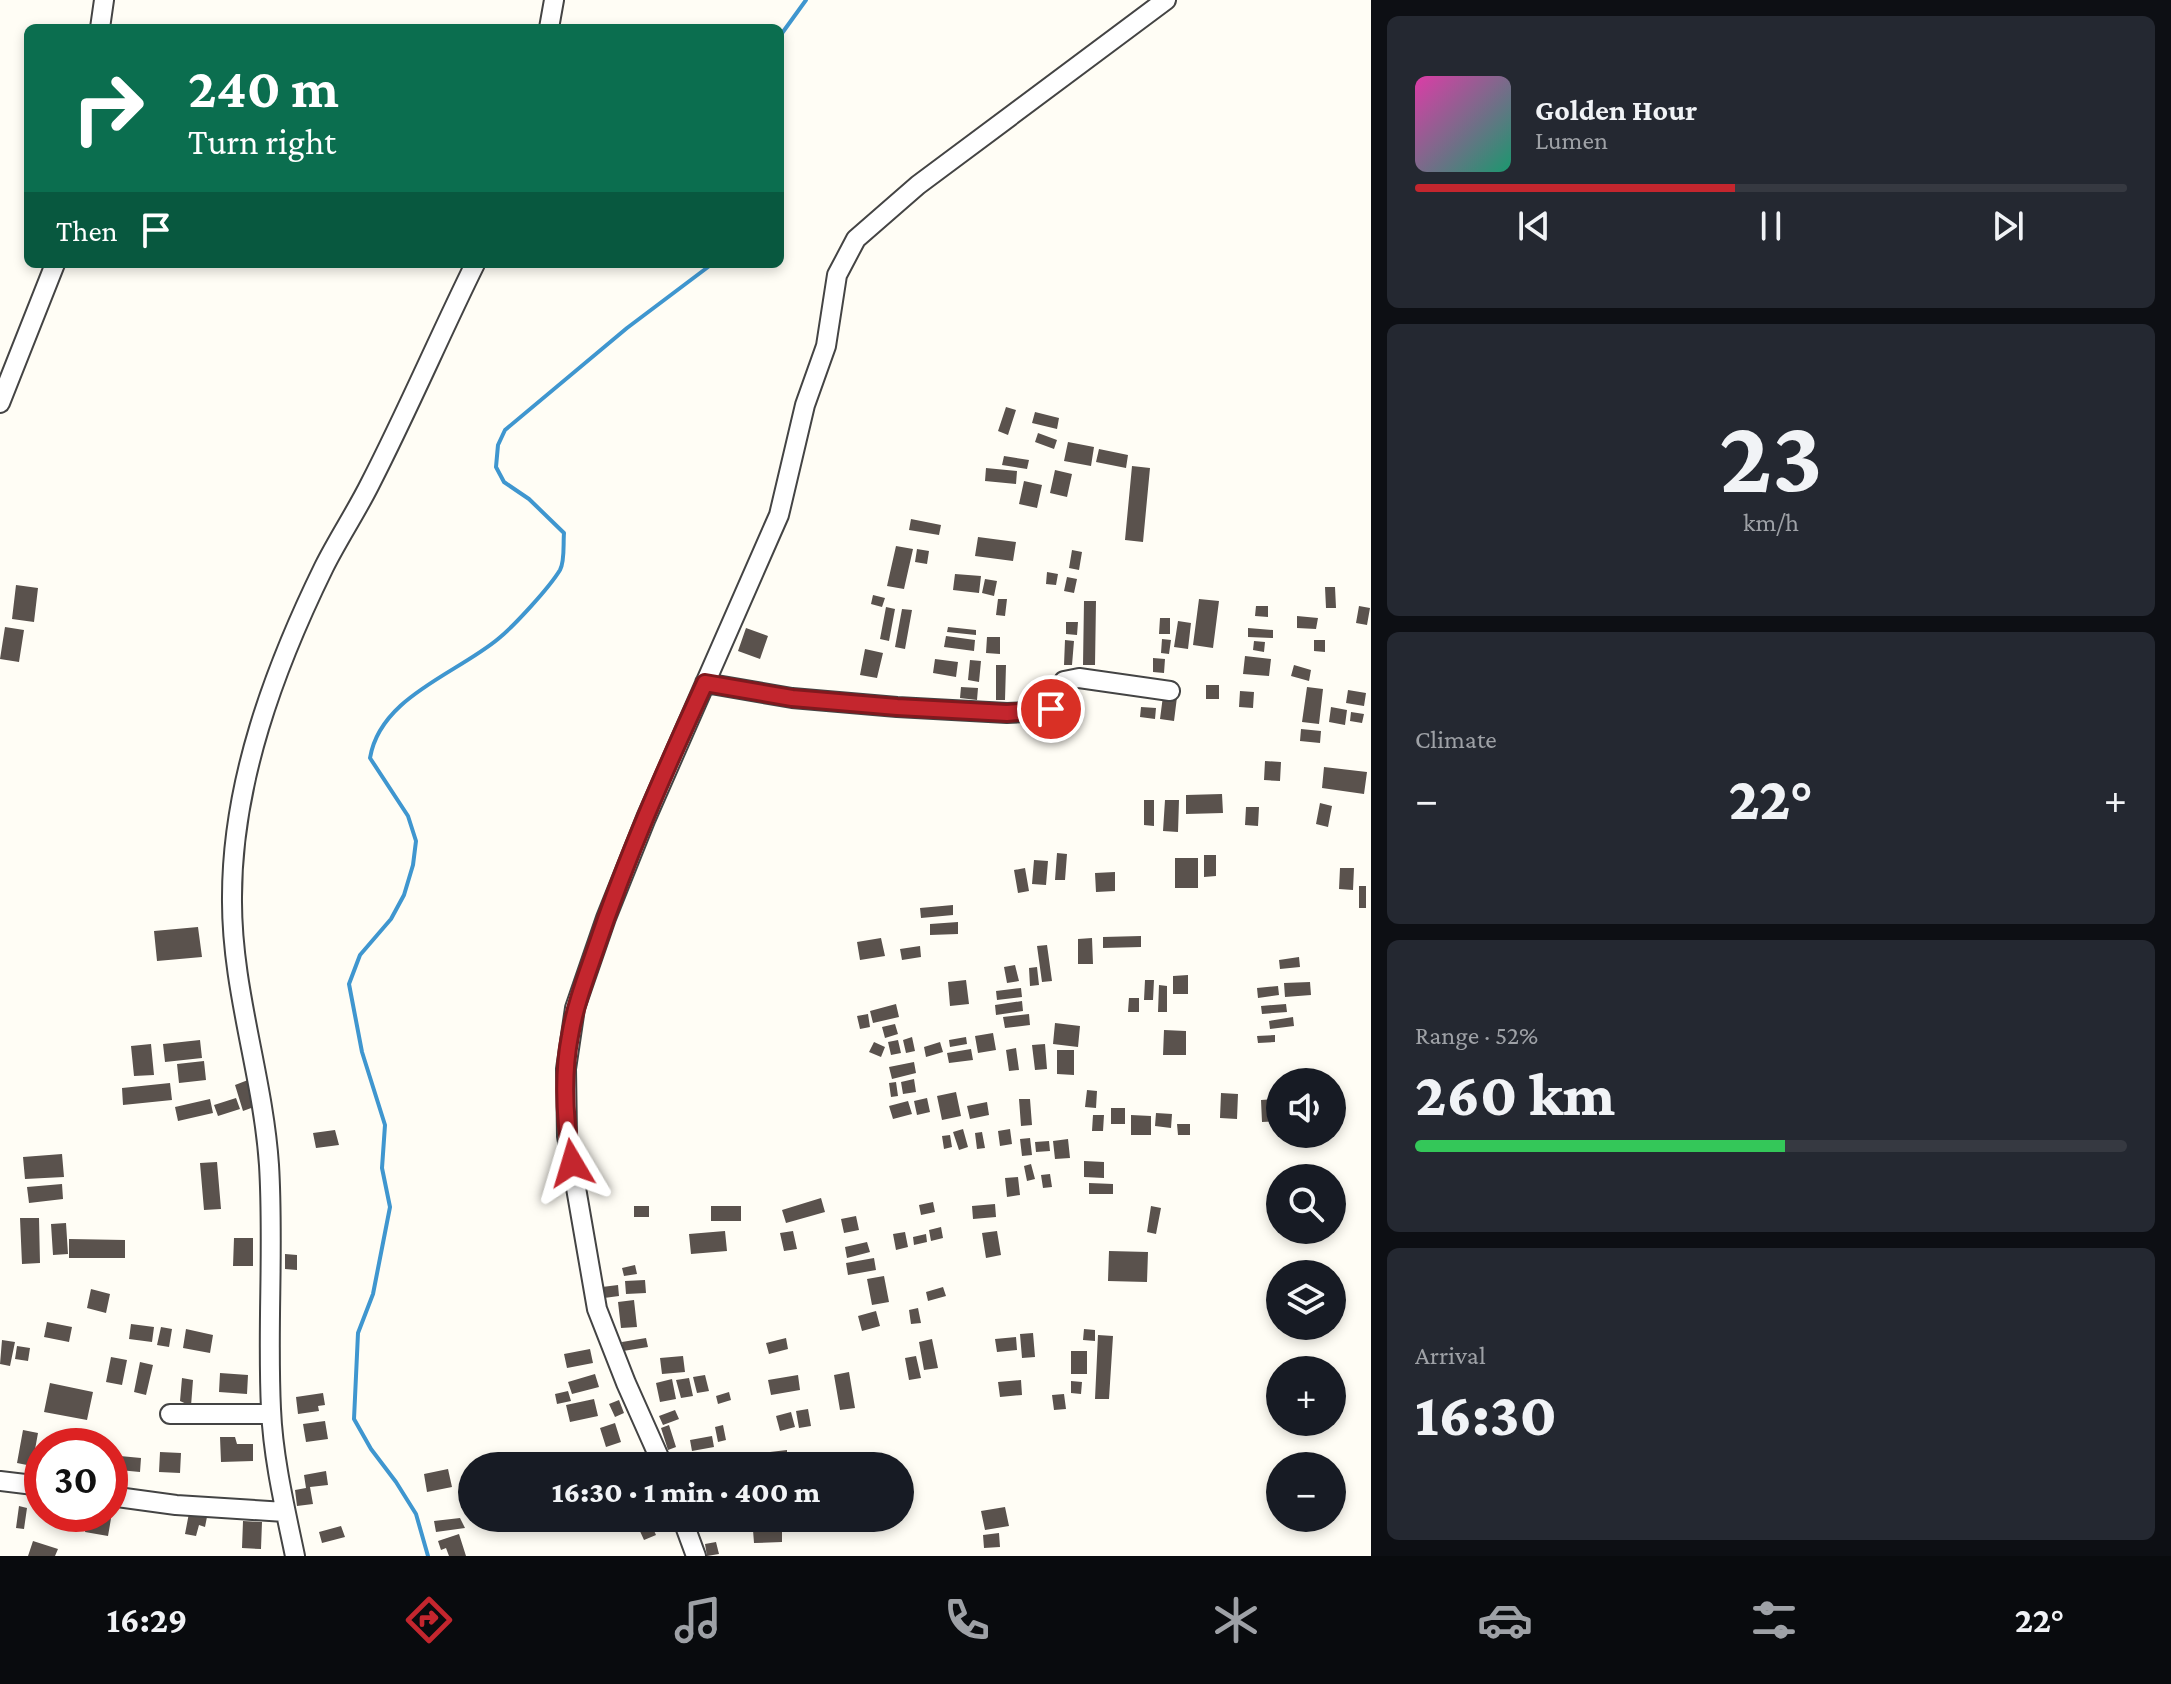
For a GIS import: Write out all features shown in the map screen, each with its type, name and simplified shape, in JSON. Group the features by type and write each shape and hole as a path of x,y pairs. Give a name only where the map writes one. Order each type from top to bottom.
{"street":[{"path":"101,24 104,0"},
{"path":"550,24 554,0"},
{"path":"657,1452 597,1309 567,1136 566,1069 575,1008 606,918 646,818 779,515 805,405 826,346 837,275 856,239 918,185 1166,0"},
{"path":"0,403 53,268"},
{"path":"295,1556 285,1512 271,1414 269,1165 264,1116 241,1004 235,956 232,897 236,830 247,768 282,665 309,600 325,564 369,486 473,268"},
{"path":"705,683 792,698 1007,713 1051,709 1064,681 1079,678 1170,691"},
{"path":"170,1414 271,1414"},
{"path":"0,1481 24,1484"},
{"path":"128,1498 285,1512"},
{"path":"687,1532 696,1556"}],"building":[{"path":"1006,407 1016,410 1008,435 998,431"},
{"path":"1035,412 1059,418 1057,429 1032,423"},
{"path":"1038,433 1057,440 1054,449 1035,442"},
{"path":"1068,442 1094,447 1091,466 1064,461"},
{"path":"1099,449 1128,455 1126,468 1096,462"},
{"path":"1004,456 1029,460 1027,469 1002,465"},
{"path":"1132,466 1150,468 1143,542 1125,540"},
{"path":"986,468 1017,471 1016,484 985,481"},
{"path":"1055,470 1072,474 1067,497 1050,493"},
{"path":"1024,481 1042,485 1037,508 1019,504"},
{"path":"911,519 941,525 939,535 909,530"},
{"path":"978,537 1016,542 1013,561 975,556"},
{"path":"896,546 913,549 904,589 887,586"},
{"path":"917,549 929,551 927,564 915,562"},
{"path":"1072,550 1082,552 1079,570 1069,568"},
{"path":"1047,572 1058,574 1056,585 1046,584"},
{"path":"955,574 981,576 979,593 953,590"},
{"path":"1067,577 1077,579 1074,593 1064,591"},
{"path":"985,579 997,581 994,596 982,593"},
{"path":"16,585 38,588 34,622 12,619"},
{"path":"1325,587 1335,587 1336,608 1326,608"},
{"path":"873,595 885,598 882,607 871,604"},
{"path":"998,599 1007,599 1005,616 996,615"},
{"path":"1199,599 1219,601 1213,648 1193,645"},
{"path":"1084,601 1096,601 1095,665 1083,665"},
{"path":"1256,606 1268,606 1268,617 1255,616"},
{"path":"1359,606 1370,608 1367,625 1356,623"},
{"path":"886,607 895,609 889,641 880,639"},
{"path":"902,609 912,610 905,649 895,647"},
{"path":"1297,616 1318,618 1316,629 1297,628"},
{"path":"1160,618 1170,618 1170,634 1159,634"},
{"path":"1178,621 1191,623 1188,649 1174,647"},
{"path":"1066,622 1078,622 1077,635 1066,634"},
{"path":"5,627 24,630 19,662 0,659"},
{"path":"948,627 976,630 976,635 947,632"},
{"path":"746,628 768,636 760,659 738,651"},
{"path":"1248,628 1273,630 1273,638 1248,637"},
{"path":"946,636 975,640 974,651 944,647"},
{"path":"987,637 1000,637 1000,654 986,653"},
{"path":"1162,639 1171,640 1169,654 1161,653"},
{"path":"1065,640 1074,641 1072,665 1064,665"},
{"path":"1314,640 1325,640 1325,652 1314,651"},
{"path":"1254,641 1265,642 1264,652 1253,650"},
{"path":"865,649 883,653 877,678 860,675"},
{"path":"1245,656 1271,659 1269,676 1243,674"},
{"path":"1153,658 1165,659 1164,673 1153,672"},
{"path":"935,659 958,662 956,677 933,673"},
{"path":"970,660 981,661 979,682 968,680"},
{"path":"996,665 1006,665 1005,700 996,700"},
{"path":"1294,665 1311,670 1309,681 1291,676"},
{"path":"1206,685 1219,685 1219,699 1206,699"},
{"path":"961,687 978,688 977,700 960,698"},
{"path":"1307,687 1323,689 1319,724 1302,722"},
{"path":"1348,690 1366,693 1364,706 1346,703"},
{"path":"1240,691 1254,692 1253,708 1239,707"},
{"path":"1163,696 1177,697 1174,721 1160,719"},
{"path":"1141,707 1156,708 1155,719 1140,717"},
{"path":"1331,707 1347,710 1345,725 1329,722"},
{"path":"1351,712 1364,714 1362,723 1350,721"},
{"path":"1301,729 1321,731 1320,743 1300,741"},
{"path":"1265,761 1281,762 1280,781 1264,780"},
{"path":"1324,767 1367,772 1364,794 1322,788"},
{"path":"1222,794 1223,813 1186,814 1186,795"},
{"path":"1144,800 1154,800 1154,826 1144,825"},
{"path":"1165,800 1179,800 1178,832 1163,831"},
{"path":"1320,803 1332,806 1328,827 1316,824"},
{"path":"1246,807 1259,807 1258,826 1245,825"},
{"path":"1057,853 1067,854 1065,880 1055,880"},
{"path":"1204,855 1216,855 1216,876 1204,877"},
{"path":"1175,858 1198,858 1198,888 1175,888"},
{"path":"1034,860 1048,861 1046,885 1032,884"},
{"path":"1025,868 1029,891 1018,893 1014,870"},
{"path":"1340,868 1354,868 1353,890 1339,889"},
{"path":"1115,872 1115,891 1096,892 1095,873"},
{"path":"1359,886 1366,886 1366,908 1359,908"},
{"path":"953,905 953,915 921,918 920,908"},
{"path":"958,922 958,934 930,935 930,924"},
{"path":"198,927 202,957 157,961 154,931"},
{"path":"1141,936 1141,947 1103,948 1103,937"},
{"path":"881,938 885,956 860,960 857,942"},
{"path":"1092,938 1093,964 1078,964 1078,939"},
{"path":"1047,945 1052,981 1042,982 1037,946"},
{"path":"920,946 921,957 902,960 900,949"},
{"path":"1299,957 1300,967 1280,969 1279,960"},
{"path":"1015,965 1019,981 1007,983 1004,967"},
{"path":"1037,967 1039,985 1030,986 1029,968"},
{"path":"1188,975 1188,994 1173,994 1173,976"},
{"path":"966,980 969,1004 950,1006 948,982"},
{"path":"1145,980 1154,980 1153,1000 1144,1000"},
{"path":"1310,982 1311,995 1285,997 1284,983"},
{"path":"1159,985 1167,986 1167,1012 1158,1012"},
{"path":"1278,986 1279,995 1258,998 1257,988"},
{"path":"1021,988 1022,997 997,1000 996,991"},
{"path":"1129,998 1139,998 1139,1012 1128,1012"},
{"path":"1022,1001 1023,1011 996,1015 995,1005"},
{"path":"896,1004 899,1017 873,1023 870,1011"},
{"path":"1286,1004 1287,1012 1262,1014 1261,1006"},
{"path":"868,1014 870,1027 860,1029 857,1016"},
{"path":"1029,1014 1030,1025 1005,1028 1003,1017"},
{"path":"1293,1017 1294,1026 1270,1029 1269,1021"},
{"path":"1055,1023 1080,1026 1078,1047 1053,1044"},
{"path":"895,1024 898,1034 885,1038 882,1027"},
{"path":"1164,1030 1186,1031 1186,1055 1163,1055"},
{"path":"993,1033 996,1050 978,1053 975,1036"},
{"path":"1275,1035 1275,1042 1258,1043 1257,1036"},
{"path":"912,1037 915,1051 906,1053 903,1040"},
{"path":"966,1037 967,1044 950,1047 949,1040"},
{"path":"200,1040 202,1058 165,1062 163,1044"},
{"path":"898,1040 901,1053 891,1055 888,1042"},
{"path":"874,1042 885,1047 881,1057 869,1052"},
{"path":"940,1042 943,1052 926,1057 924,1047"},
{"path":"151,1044 154,1075 134,1076 131,1046"},
{"path":"1045,1044 1047,1069 1035,1070 1032,1045"},
{"path":"1016,1048 1019,1070 1009,1071 1006,1050"},
{"path":"971,1049 973,1060 949,1063 947,1053"},
{"path":"1057,1050 1074,1050 1074,1075 1057,1074"},
{"path":"204,1061 206,1080 179,1083 177,1064"},
{"path":"914,1062 916,1073 892,1079 889,1067"},
{"path":"914,1079 916,1092 903,1094 901,1082"},
{"path":"248,1080 257,1106 243,1111 235,1085"},
{"path":"896,1082 898,1096 891,1097 889,1083"},
{"path":"170,1083 172,1100 123,1105 122,1088"},
{"path":"1087,1090 1097,1091 1096,1108 1085,1107"},
{"path":"956,1092 961,1116 942,1120 937,1096"},
{"path":"1221,1093 1238,1094 1237,1119 1220,1118"},
{"path":"236,1098 240,1109 218,1116 214,1105"},
{"path":"927,1098 930,1112 917,1115 914,1101"},
{"path":"210,1099 213,1113 178,1121 175,1107"},
{"path":"1019,1099 1030,1099 1032,1125 1021,1126"},
{"path":"1261,1100 1266,1100 1266,1122 1262,1122"},
{"path":"908,1101 912,1114 893,1119 889,1106"},
{"path":"987,1102 989,1115 970,1119 967,1106"},
{"path":"1111,1108 1125,1108 1125,1124 1111,1124"},
{"path":"1156,1113 1172,1114 1171,1128 1155,1126"},
{"path":"1093,1115 1104,1115 1103,1131 1092,1131"},
{"path":"1131,1115 1151,1116 1151,1135 1131,1135"},
{"path":"1177,1124 1190,1124 1190,1135 1178,1135"},
{"path":"963,1129 968,1147 959,1150 953,1132"},
{"path":"1010,1129 1012,1144 1000,1146 998,1131"},
{"path":"335,1130 339,1145 316,1148 313,1133"},
{"path":"982,1132 985,1148 977,1149 975,1133"},
{"path":"950,1135 952,1147 944,1149 942,1136"},
{"path":"1030,1138 1032,1155 1022,1156 1020,1139"},
{"path":"1068,1139 1070,1158 1055,1159 1053,1141"},
{"path":"1049,1141 1050,1151 1036,1152 1035,1142"},
{"path":"62,1154 64,1177 25,1179 23,1157"},
{"path":"1084,1161 1104,1162 1104,1178 1084,1177"},
{"path":"217,1162 221,1209 204,1210 200,1163"},
{"path":"1031,1164 1035,1179 1027,1181 1024,1166"},
{"path":"1050,1174 1052,1187 1043,1188 1041,1175"},
{"path":"1018,1177 1020,1195 1007,1197 1005,1178"},
{"path":"1089,1183 1113,1184 1113,1194 1089,1194"},
{"path":"62,1184 63,1199 29,1203 27,1187"},
{"path":"821,1198 825,1212 786,1223 782,1210"},
{"path":"933,1202 935,1212 921,1215 919,1205"},
{"path":"995,1204 996,1217 973,1219 972,1206"},
{"path":"634,1206 649,1206 649,1217 634,1217"},
{"path":"711,1206 741,1206 741,1221 711,1221"},
{"path":"1151,1206 1161,1208 1156,1234 1147,1232"},
{"path":"856,1216 859,1230 844,1233 841,1219"},
{"path":"20,1218 39,1218 40,1263 22,1264"},
{"path":"66,1223 68,1254 53,1255 51,1224"},
{"path":"941,1227 943,1238 931,1241 929,1230"},
{"path":"725,1231 727,1251 691,1254 689,1234"},
{"path":"793,1231 797,1249 784,1251 780,1233"},
{"path":"997,1231 1001,1255 986,1258 982,1233"},
{"path":"905,1232 908,1247 896,1250 893,1234"},
{"path":"926,1234 927,1242 914,1245 913,1237"},
{"path":"234,1238 253,1238 253,1266 233,1266"},
{"path":"69,1239 125,1240 125,1258 69,1258"},
{"path":"867,1242 870,1252 847,1258 845,1247"},
{"path":"1109,1251 1148,1252 1147,1282 1108,1281"},
{"path":"285,1254 297,1255 297,1270 285,1269"},
{"path":"874,1258 876,1270 848,1275 846,1263"},
{"path":"635,1265 637,1274 624,1276 622,1268"},
{"path":"884,1276 889,1302 872,1305 867,1279"},
{"path":"645,1280 646,1293 626,1294 625,1281"},
{"path":"618,1285 619,1296 604,1298 602,1287"},
{"path":"943,1287 946,1296 928,1301 926,1292"},
{"path":"91,1289 110,1294 106,1313 87,1308"},
{"path":"634,1300 637,1327 621,1328 618,1302"},
{"path":"918,1308 921,1323 911,1324 909,1310"},
{"path":"876,1311 880,1326 862,1331 858,1316"},
{"path":"47,1322 72,1327 69,1342 44,1337"},
{"path":"131,1324 154,1327 152,1342 129,1339"},
{"path":"161,1327 172,1329 169,1347 157,1345"},
{"path":"186,1329 213,1335 210,1353 183,1348"},
{"path":"1084,1329 1095,1330 1095,1341 1083,1340"},
{"path":"1033,1333 1035,1357 1022,1358 1020,1334"},
{"path":"1098,1335 1113,1336 1109,1399 1095,1399"},
{"path":"1016,1337 1017,1350 997,1352 995,1339"},
{"path":"646,1338 648,1347 623,1351 622,1342"},
{"path":"786,1338 788,1349 769,1354 766,1343"},
{"path":"932,1339 938,1368 924,1370 919,1342"},
{"path":"2,1340 15,1342 10,1366 0,1364"},
{"path":"17,1346 30,1348 28,1361 15,1359"},
{"path":"590,1349 593,1363 567,1368 564,1354"},
{"path":"1071,1351 1087,1351 1087,1374 1071,1374"},
{"path":"683,1356 685,1372 662,1374 660,1358"},
{"path":"916,1356 921,1378 909,1380 905,1358"},
{"path":"111,1357 127,1360 122,1385 106,1382"},
{"path":"140,1362 153,1365 146,1395 134,1392"},
{"path":"849,1372 855,1408 840,1410 834,1375"},
{"path":"220,1373 248,1375 247,1394 219,1392"},
{"path":"595,1374 599,1387 572,1394 568,1382"},
{"path":"705,1375 709,1391 697,1393 693,1377"},
{"path":"798,1375 800,1390 771,1395 768,1380"},
{"path":"182,1378 193,1380 191,1406 180,1401"},
{"path":"689,1378 693,1396 681,1398 676,1380"},
{"path":"672,1379 676,1399 660,1402 656,1383"},
{"path":"1021,1380 1022,1395 1000,1397 998,1382"},
{"path":"1071,1381 1082,1382 1081,1394 1071,1393"},
{"path":"50,1383 93,1392 87,1420 44,1412"},
{"path":"568,1391 571,1401 557,1404 555,1394"},
{"path":"729,1392 731,1400 718,1404 716,1396"},
{"path":"323,1393 325,1405 318,1406 319,1411 298,1414 296,1397"},
{"path":"1064,1394 1066,1409 1054,1410 1052,1395"},
{"path":"594,1399 598,1416 570,1422 566,1405"},
{"path":"619,1400 624,1413 615,1417 609,1404"},
{"path":"808,1409 811,1426 799,1428 796,1411"},
{"path":"675,1410 679,1419 663,1425 659,1416"},
{"path":"791,1412 795,1427 780,1431 776,1416"},
{"path":"325,1421 328,1439 306,1442 303,1424"},
{"path":"615,1423 621,1442 606,1447 600,1428"},
{"path":"669,1425 676,1447 668,1450 661,1428"},
{"path":"723,1425 726,1440 718,1442 715,1427"},
{"path":"23,1430 24,1464 17,1463"},
{"path":"712,1436 714,1447 692,1451 690,1440"},
{"path":"220,1437 235,1437 237,1444 253,1444 253,1461 221,1462"},
{"path":"160,1452 181,1453 180,1473 159,1472"},
{"path":"128,1457 141,1458 140,1472 128,1471"},
{"path":"448,1469 452,1487 427,1492 424,1474"},
{"path":"326,1471 328,1485 310,1487 313,1504 297,1506 295,1490 306,1488 304,1475"},
{"path":"19,1506 24,1507 24,1529 16,1528"},
{"path":"1005,1507 1009,1526 985,1530 981,1511"},
{"path":"189,1513 207,1517 205,1527 199,1525 196,1536 185,1534"},
{"path":"458,1518 458,1529 436,1532 434,1521"},
{"path":"243,1521 262,1522 261,1549 242,1548"},
{"path":"341,1526 345,1537 322,1543 319,1532"},
{"path":"85,1532 109,1532 108,1536"},
{"path":"640,1532 655,1532 656,1535 644,1540"},
{"path":"753,1532 782,1532 782,1542 754,1543"},
{"path":"999,1533 1000,1547 984,1548 983,1535"},
{"path":"459,1534 466,1556 449,1556 446,1548 441,1550 438,1541"},
{"path":"33,1541 58,1549 55,1556 28,1556"},
{"path":"716,1542 719,1554 707,1556 705,1544"}],"waterway":[{"path":"784,30 806,0"},
{"path":"428,1556 416,1514 354,1419 358,1333 373,1294 390,1207 382,1168 385,1125 362,1052 349,984 360,955 391,919 404,895 416,841 408,816 370,758 377,737 388,719 422,689 498,639 540,596 562,566 564,533 529,499 504,482 496,467 498,445 505,430 627,328 707,268"}],"route":[{"path":"572,1163 567,1136 566,1069 575,1008 606,918 705,683 792,698 897,707 1007,713 1051,709"}]}
